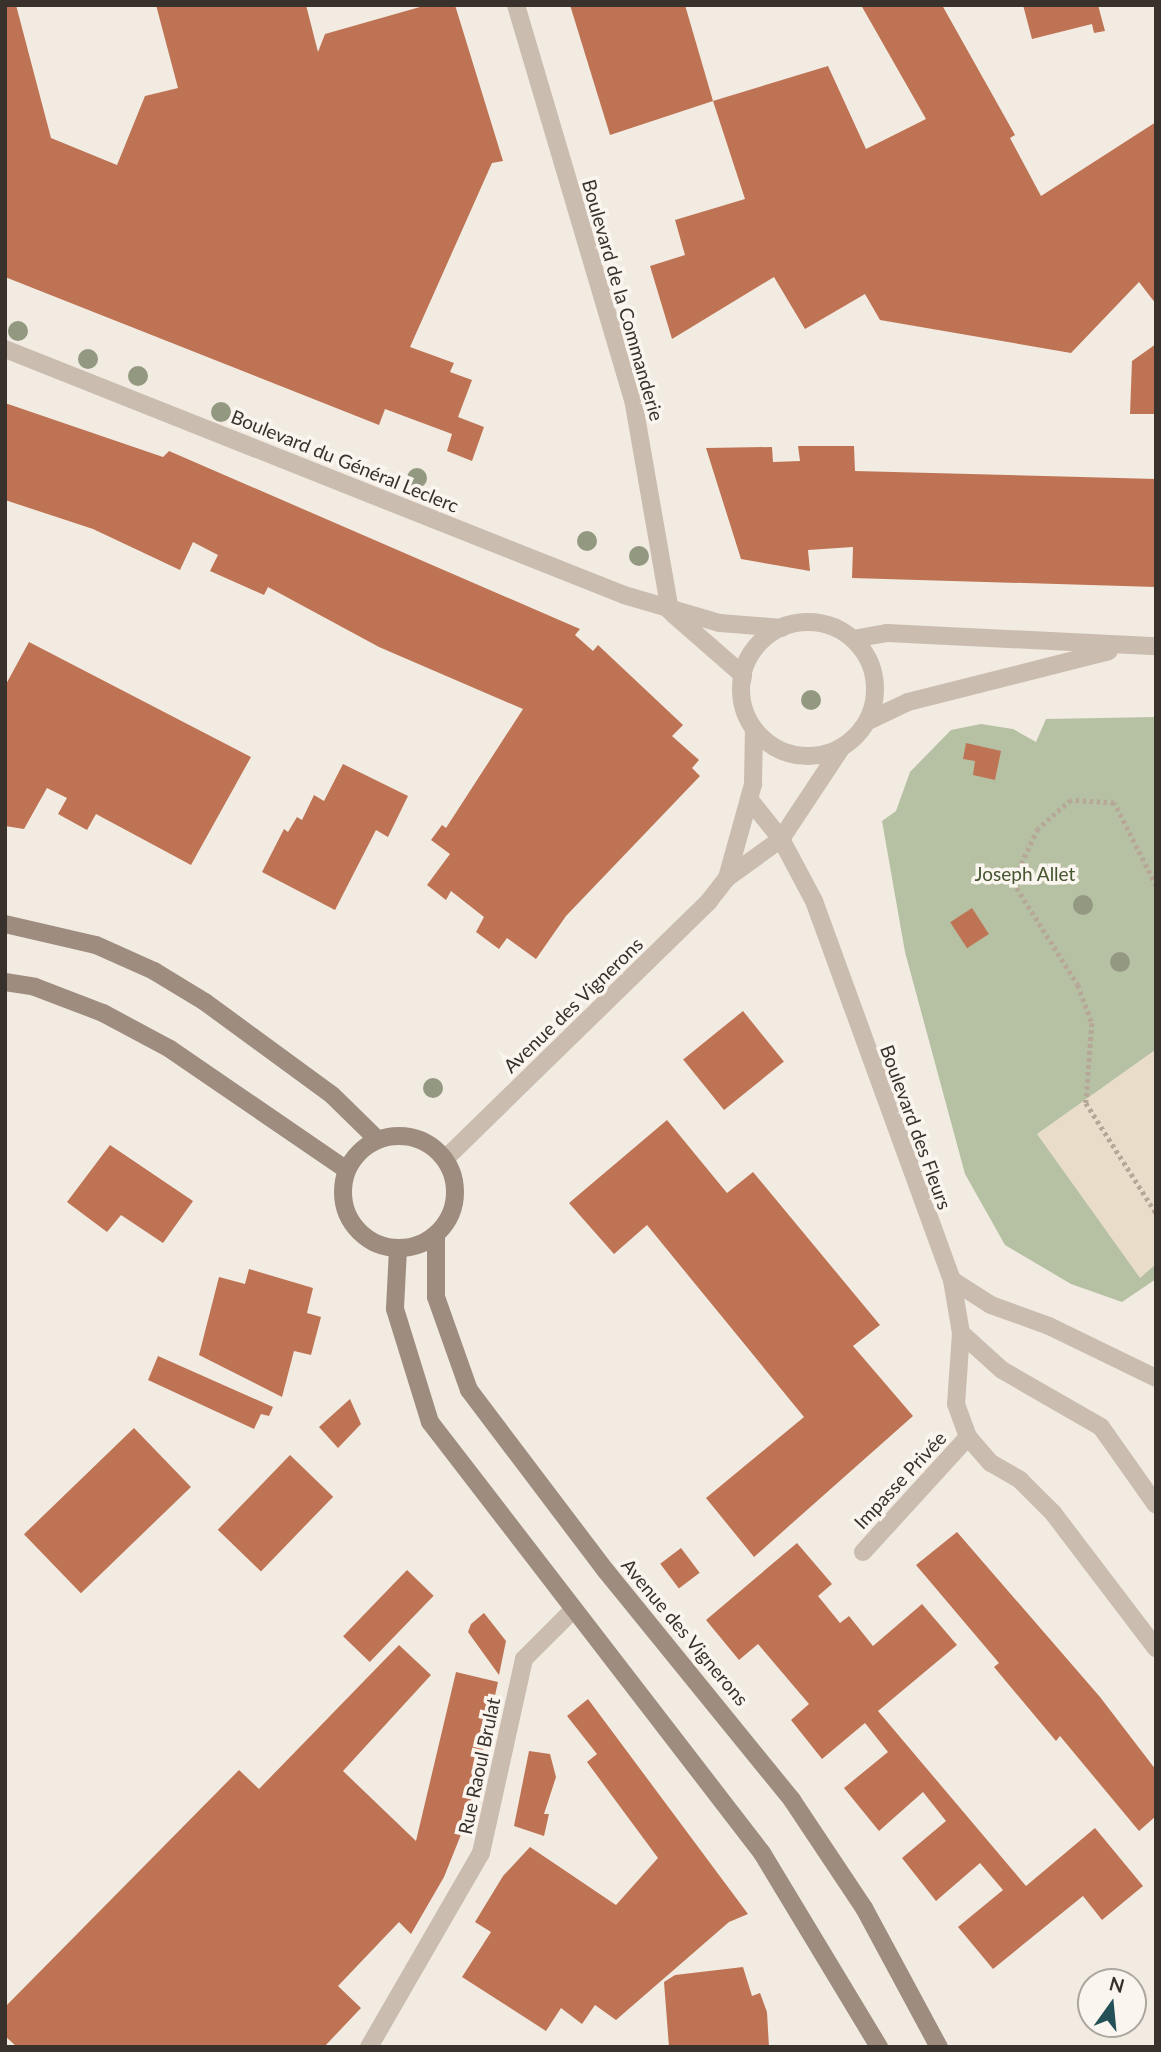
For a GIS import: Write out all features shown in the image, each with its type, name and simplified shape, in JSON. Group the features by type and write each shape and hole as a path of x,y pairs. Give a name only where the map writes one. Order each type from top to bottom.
{"main road":[{"path":"5,925 96,945 153,971 205,1002 332,1095 378,1140"},
{"path":"5,982 35,988 103,1013 170,1049 347,1171"},
{"path":"415,1138 445,1159 454,1178 456,1200 449,1219 436,1236 418,1246 398,1249 364,1237 352,1222 345,1206 347,1171 365,1147 378,1140 415,1138"},
{"name":"Avenue des Vignerons","path":"436,1236 436,1297 469,1390 606,1571 792,1800 863,1908 939,2047"},
{"path":"398,1249 394,1309 430,1422 572,1611 762,1853 879,2047"}],"street":[{"name":"Boulevard de la Commanderie","path":"516,5 633,399 670,611"},
{"name":"Boulevard du Général Leclerc","path":"5,349 670,611 720,623 782,628"},
{"name":"Boulevard du Général Leclerc","path":"670,611 743,675 742,681"},
{"path":"868,721 875,700 875,677 867,656 853,639 819,623 782,628 750,655 742,681 746,714 754,729 795,755 827,754 842,747 868,721 908,702 1129,646"},
{"path":"853,639 887,633 1156,646"},
{"name":"Avenue des Vignerons","path":"727,878 748,799 754,729"},
{"name":"Avenue des Vignerons","path":"445,1159 709,901 727,878 781,839 842,747"},
{"name":"Boulevard des Fleurs","path":"748,799 781,839 814,901 952,1280 961,1333 956,1404 968,1437"},
{"path":"952,1280 991,1305 1049,1326 1156,1378"},
{"path":"961,1333 1002,1370 1101,1427 1156,1506"},
{"path":"968,1437 991,1463 1020,1480 1053,1513 1156,1648"},
{"name":"Impasse Privée","path":"863,1552 968,1437"},
{"name":"Rue Raoul Brulat","path":"369,2047 481,1853 524,1659 572,1611"}],"path":[{"path":"1156,886 1114,803 1071,800 1038,829 1013,883 1079,985 1091,1023 1086,1102 1156,1213"}],"green space":[{"name":"Joseph Allet","path":"1156,717 1156,1279 1122,1302 1071,1284 1005,1245 965,1174 905,952 882,821 896,811 910,772 951,730 981,724 1013,729 1036,742 1046,719"}],"shaded area":[{"path":"1155,1050 1156,1264 1140,1278 1037,1134"}],"building":[{"path":"5,5 16,5 51,138 117,165 145,96 178,88 156,5 306,5 318,52 325,34 427,5 455,5 503,161 492,163 410,347 454,363 450,372 472,380 458,417 484,427 472,461 447,451 452,434 385,409 379,425 5,277"},
{"path":"570,5 685,5 713,101 610,135"},
{"path":"861,5 942,5 1015,135 1010,138 1041,196 1156,122 1156,304 1139,282 1071,353 880,320 865,294 805,329 774,277 672,339 650,266 685,255 675,220 745,199 713,101 828,66 866,149 926,119"},
{"path":"1023,5 1098,5 1105,31 1094,33 1092,24 1032,39"},
{"path":"1156,344 1156,414 1130,414 1132,361"},
{"path":"5,403 163,457 169,451 580,629 575,635 593,651 598,645 683,725 672,736 699,760 692,768 700,776 566,916 536,959 507,938 499,949 476,932 484,917 451,891 446,900 427,885 450,854 431,840 442,825 446,828 523,709 379,647 268,587 264,595 210,571 218,555 193,542 180,570 93,529 5,500"},
{"path":"798,446 854,446 855,471 1156,479 1156,587 852,578 853,547 808,550 810,571 741,559 706,448 772,447 773,462 800,461"},
{"path":"29,642 251,757 191,865 96,814 87,830 58,814 67,798 47,788 24,829 5,826 5,686"},
{"path":"966,743 1001,751 995,780 973,775 975,761 963,759"},
{"path":"343,764 408,796 388,837 376,830 335,910 262,872 284,829 288,832 297,817 302,820 314,795 324,801"},
{"path":"972,908 989,934 967,948 950,922"},
{"path":"743,1011 784,1062 724,1110 683,1059"},
{"path":"667,1120 727,1193 753,1172 880,1325 853,1346 913,1416 754,1557 706,1498 804,1417 647,1225 614,1254 569,1203"},
{"path":"110,1145 193,1201 163,1243 121,1215 107,1232 67,1202"},
{"path":"249,1269 313,1288 307,1313 321,1317 311,1355 294,1351 282,1397 199,1355 219,1277 245,1284"},
{"path":"158,1356 273,1407 269,1416 261,1414 254,1429 148,1380"},
{"path":"350,1399 361,1424 338,1448 319,1427"},
{"path":"134,1428 191,1487 81,1593 24,1534"},
{"path":"290,1455 333,1497 261,1571 218,1530"},
{"path":"957,1532 1100,1697 1156,1770 1156,1816 1139,1831 1060,1736 1056,1741 994,1667 999,1663 916,1565"},
{"path":"797,1543 832,1584 818,1596 840,1623 849,1616 873,1646 922,1604 957,1645 878,1711 1026,1886 1095,1828 1143,1886 1102,1920 1083,1896 993,1969 958,1927 1003,1890 980,1863 936,1901 902,1858 946,1821 923,1792 879,1831 844,1788 888,1752 865,1723 822,1759 791,1720 809,1704 758,1644 739,1660 706,1620"},
{"path":"681,1548 700,1573 679,1588 660,1564"},
{"path":"407,1570 434,1596 370,1662 343,1636"},
{"path":"484,1613 506,1641 499,1675 468,1632 471,1624"},
{"path":"399,1645 431,1675 343,1771 416,1841 456,1672 498,1682 468,1817 444,1877 411,1934 399,1922 338,1986 361,2008 324,2047 17,2047 5,2036 5,2007 239,1770 259,1789"},
{"path":"588,1699 748,1914 729,1922 616,2020 595,2005 582,2024 561,2008 546,2031 462,1977 491,1932 475,1922 503,1876 530,1847 616,1905 658,1858 587,1762 597,1754 567,1716"},
{"path":"529,1751 550,1754 556,1777 544,1814 549,1814 544,1836 514,1826"},
{"path":"743,1967 752,1996 760,1993 767,2012 769,2047 669,2047 664,1982 675,1975"}]}
